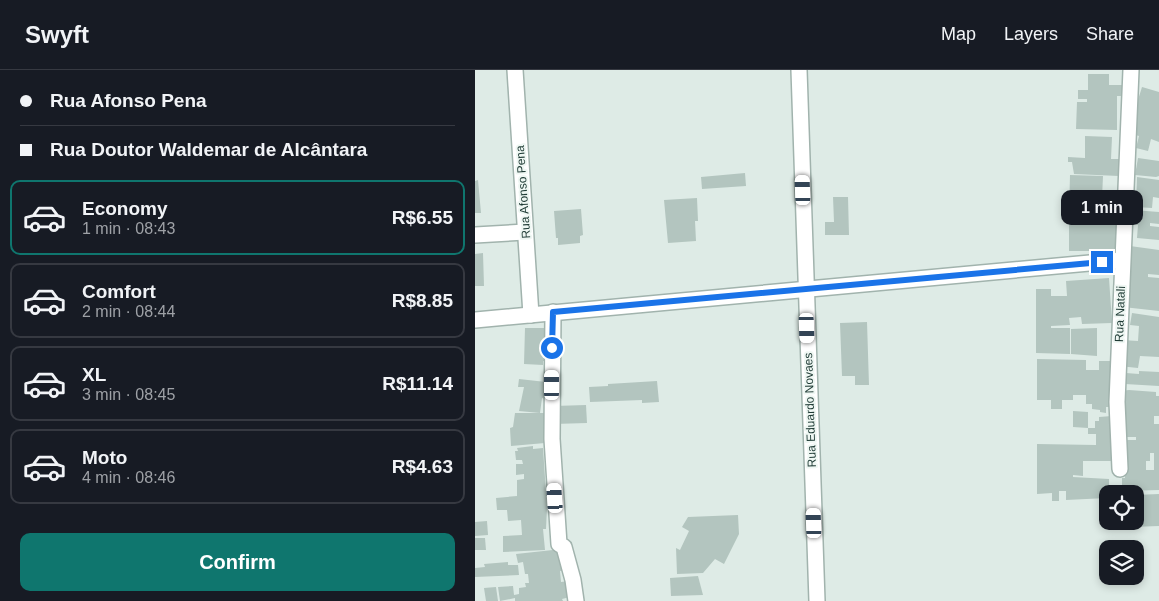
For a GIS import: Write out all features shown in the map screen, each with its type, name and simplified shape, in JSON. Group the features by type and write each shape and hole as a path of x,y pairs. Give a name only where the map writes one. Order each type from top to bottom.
{"street":[{"name":"Rua Afonso Pena","path":"515,70 531,315"},
{"name":"Rua Eduardo Novaes","path":"799,70 817,601"},
{"name":"Rua Natali","path":"1120,468 1117,402 1131,70"},
{"path":"475,235 525,232"},
{"path":"475,320 1122,260"},
{"path":"553,312 551,439 559,544 564,547 567,556 576,601"}],"building":[{"path":"1088,74 1109,74 1109,85 1122,85 1122,96 1117,96 1117,130 1076,129 1077,102 1087,102 1087,99 1078,99 1078,90 1088,90"},
{"path":"1142,87 1159,92 1159,142 1151,139 1148,151 1136,148 1139,136 1132,134 1131,98 1138,100"},
{"path":"1085,136 1112,137 1111,159 1119,159 1119,176 1074,174 1072,162 1068,162 1068,157 1085,158"},
{"path":"1138,158 1159,161 1159,176 1135,175"},
{"path":"745,173 746,186 702,189 701,177"},
{"path":"1070,175 1103,176 1102,198 1105,198 1105,217 1119,217 1117,251 1069,251 1069,221 1072,221 1072,215 1069,215"},
{"path":"1137,177 1159,180 1159,198 1153,197 1152,208 1136,207"},
{"path":"478,180 481,213 475,213 475,181"},
{"path":"833,197 848,197 849,235 825,235 825,222 834,222"},
{"path":"697,198 698,221 695,221 696,241 668,243 664,200"},
{"path":"581,209 583,235 580,236 580,243 558,245 554,211"},
{"path":"1133,210 1159,212 1159,224 1150,223 1150,226 1159,227 1159,240 1137,238 1138,225 1132,224"},
{"path":"1130,246 1159,250 1159,275 1148,274 1148,277 1159,278 1159,311 1123,307"},
{"path":"483,253 484,286 475,286 475,254"},
{"path":"1109,278 1112,323 1082,324 1081,317 1069,318 1070,325 1051,326 1051,328 1070,328 1070,354 1036,353 1036,289 1051,289 1051,296 1067,296 1066,281"},
{"path":"1132,313 1159,317 1159,357 1140,356 1138,368 1119,366 1122,340 1138,341 1139,326 1130,325"},
{"path":"867,322 869,385 855,385 855,376 842,376 840,323"},
{"path":"525,328 546,328 546,361 543,361 543,365 524,364"},
{"path":"1097,328 1097,356 1071,354 1071,329"},
{"path":"1037,359 1086,360 1086,370 1099,370 1099,361 1112,361 1112,407 1106,407 1106,413 1100,412 1100,410 1092,409 1092,404 1086,404 1086,395 1073,395 1073,400 1062,400 1062,409 1051,409 1051,400 1037,400"},
{"path":"1139,371 1159,372 1159,386 1125,384 1126,373 1139,374"},
{"path":"519,379 546,382 545,399 542,398 540,413 519,411 524,387 518,387"},
{"path":"657,381 659,402 642,403 642,400 590,402 589,387"},
{"path":"1120,391 1156,392 1156,396 1159,396 1159,416 1154,416 1154,424 1159,424 1159,490 1144,490 1144,485 1122,485 1122,478 1125,478 1124,440 1136,440 1136,437 1124,437","holes":["1150,453 1154,453 1154,470 1146,470 1146,461 1150,461"]},
{"path":"586,405 587,423 554,424 554,406"},
{"path":"1073,411 1088,412 1088,428 1073,427"},
{"path":"515,413 544,413 545,443 511,446 510,428 513,427"},
{"path":"1112,416 1115,461 1083,461 1083,476 1073,475 1073,477 1109,479 1109,485 1099,485 1099,498 1066,500 1066,491 1059,491 1059,501 1052,501 1052,493 1037,494 1037,444 1096,445 1096,434 1088,434 1088,428 1095,428 1095,421 1099,421 1099,417"},
{"path":"533,446 533,449 543,448 546,493 550,493 551,508 547,508 546,529 543,529 545,550 503,552 503,536 522,535 521,520 508,521 507,510 497,510 496,498 517,496 517,480 524,479 524,474 516,475 516,464 523,464 522,460 516,460 515,451 518,451 517,448"},
{"path":"1159,494 1159,526 1144,527 1144,495"},
{"path":"738,515 739,534 724,564 715,559 703,573 677,574 676,548 680,550 689,531 682,527 688,517"},
{"path":"487,521 488,535 475,536 475,522"},
{"path":"475,538 485,538 486,550 475,550"},
{"path":"562,549 565,570 560,571 561,582 568,581 570,597 562,599 563,601 515,601 515,598 500,601 498,587 513,586 514,595 519,594 519,588 526,587 525,583 529,583 528,574 525,574 523,562 518,563 516,554"},
{"path":"508,562 508,565 518,565 519,575 475,577 475,568 485,567 484,564"},
{"path":"698,576 703,595 671,596 670,578"},
{"path":"496,587 498,601 486,601 484,588"}],"route":[{"path":"552,348 553,312 1102,262"}]}
